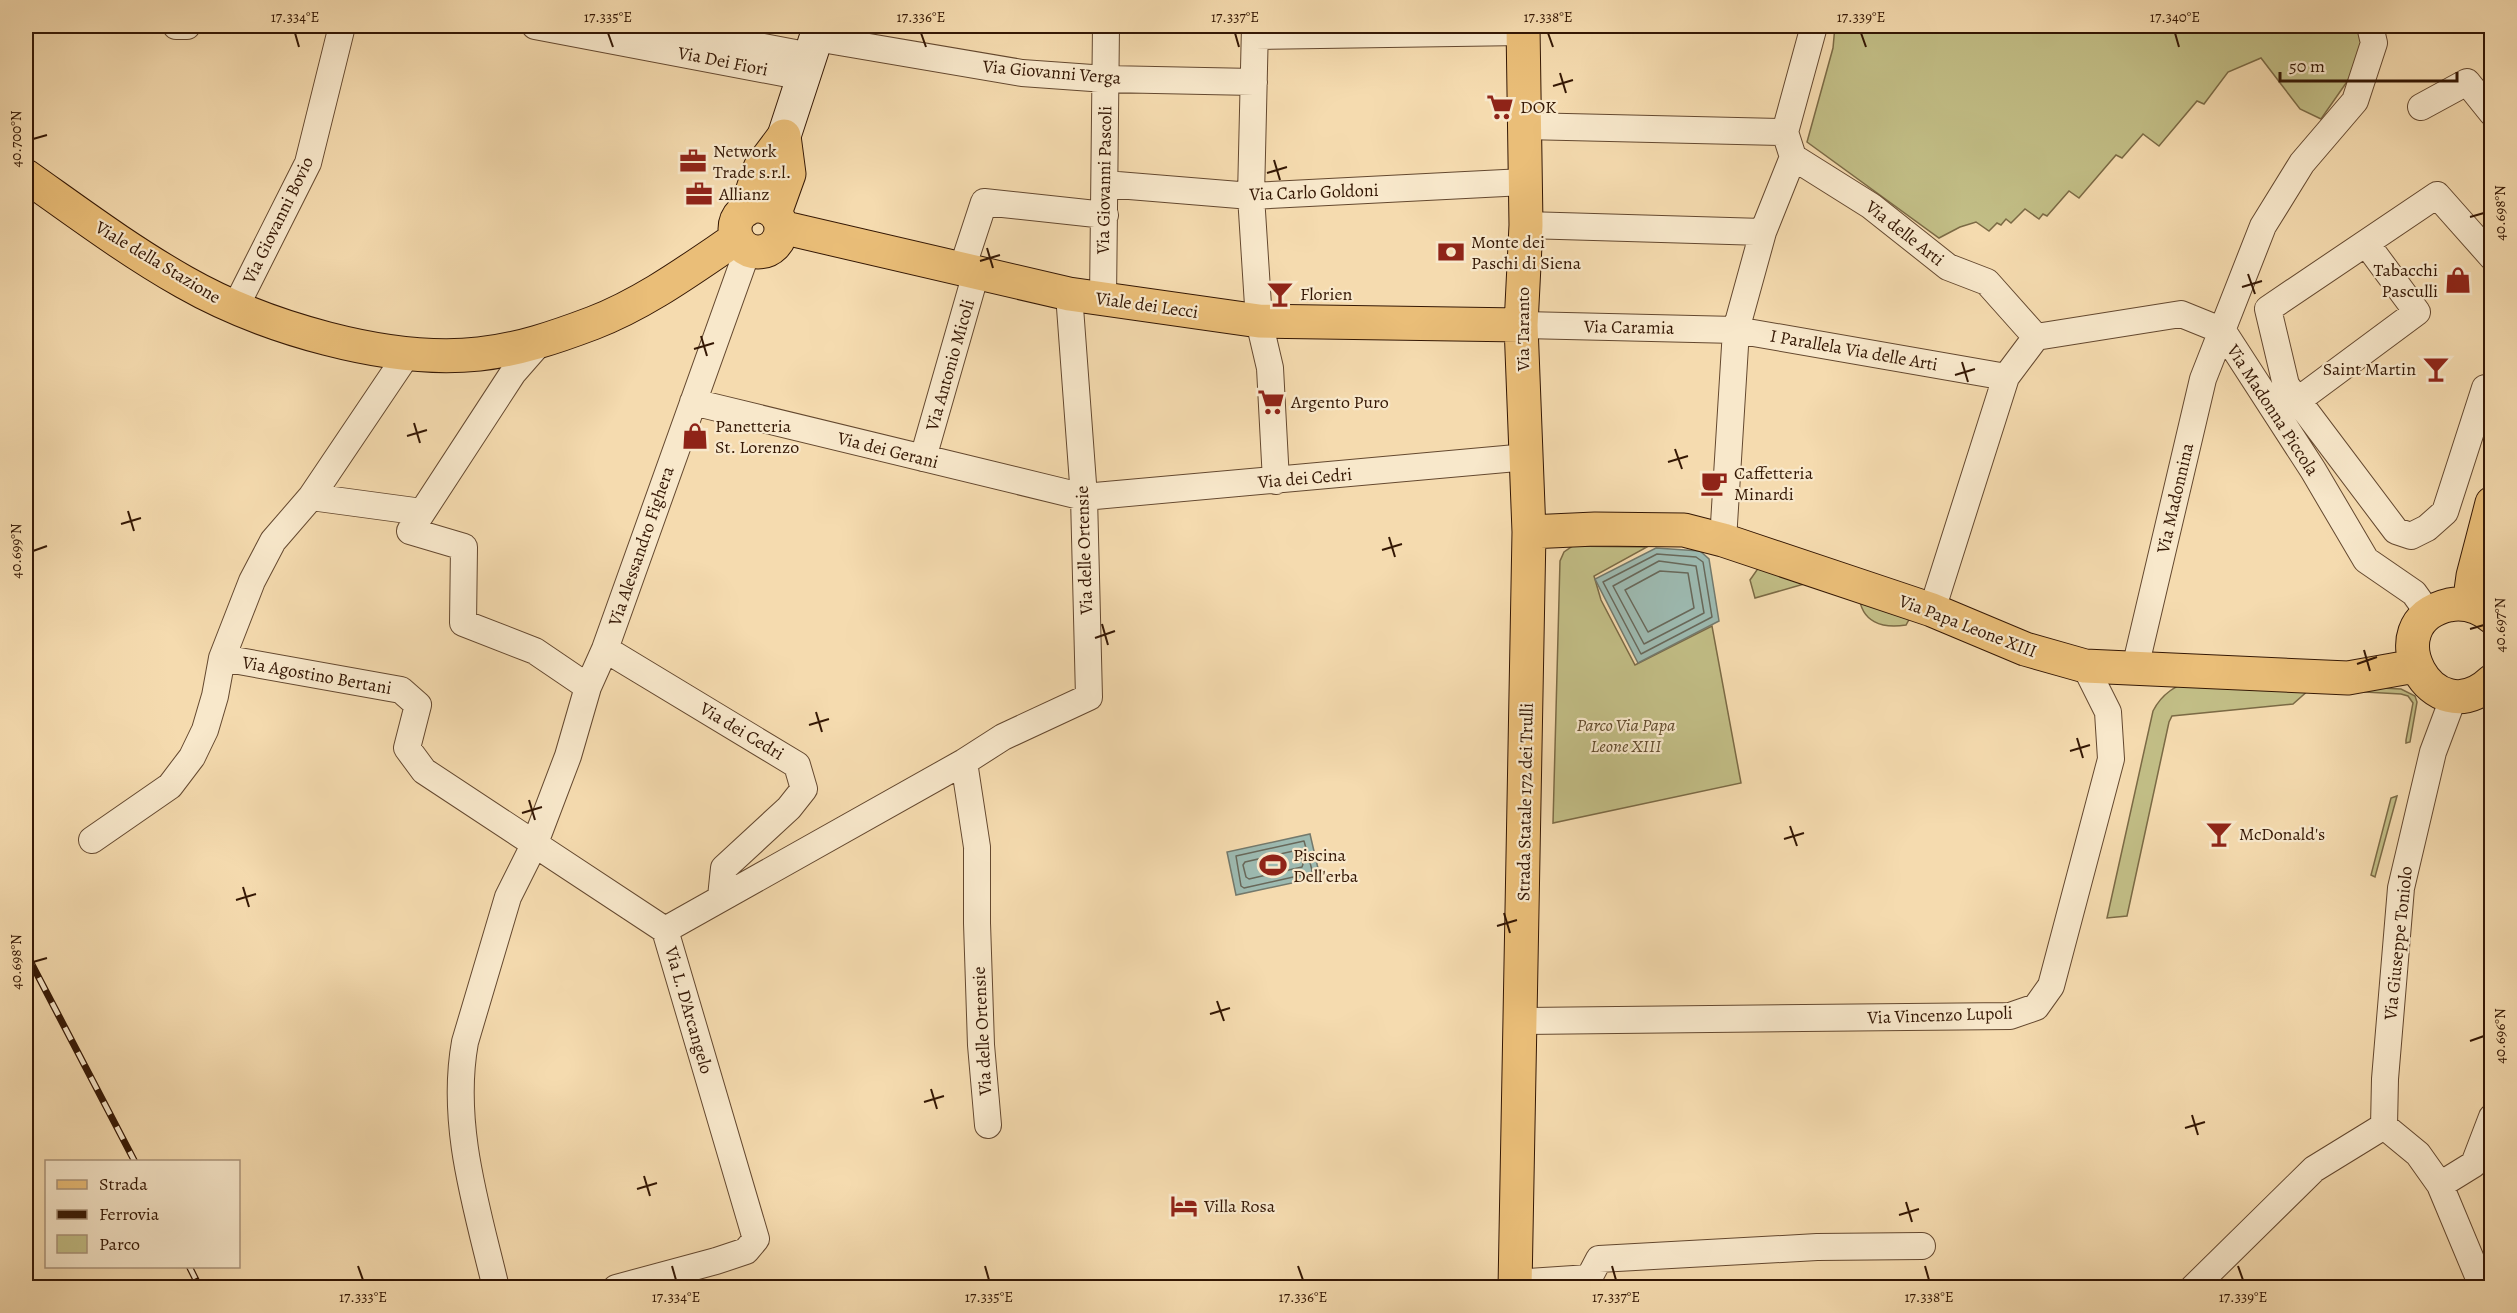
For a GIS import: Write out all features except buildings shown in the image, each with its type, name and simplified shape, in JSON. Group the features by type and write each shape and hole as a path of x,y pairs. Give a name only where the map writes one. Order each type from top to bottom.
{"main road":[{"name":"Via Taranto","path":"1523,29 1526,225 1521,325 1529,532"},
{"path":"758,227 760,168 784,136"},
{"name":"Viale della Stazione","path":"26,176 139,255 184,282 235,308 323,338 408,353 478,354 541,341 595,322 645,298 758,227"},
{"name":"Viale dei Lecci","path":"758,227 1069,294 1258,321 1521,325"},
{"path":"2492,503 2473,576 2480,611 2455,604 2441,607 2429,614 2420,625 2414,638 2412,652 2415,666 2424,680 2438,691 2454,696 2470,694 2484,688 2492,681"},
{"name":"Via Papa Leone XIII","path":"1529,532 1595,529 1684,530 1723,540 1932,610 2025,649 2085,666 2348,678 2415,666"},
{"name":"Strada Statale 172 dei Trulli","path":"1515,1285 1529,532"}],"street":[{"path":"176,26 187,26"},
{"name":"Via Giovanni Bovio","path":"235,308 308,163 342,26"},
{"name":"Via Dei Fiori","path":"535,26 813,49"},
{"name":"Via Dei Fiori","path":"652,26 813,49"},
{"name":"Via Giovanni Pascoli","path":"1102,299 1106,26"},
{"path":"1723,540 1736,330 1763,232 1793,157 1785,132 1814,26"},
{"name":"Via Madonna Piccola","path":"2370,26 2374,43 2355,101 2302,163 2263,226 2223,332 2313,470 2366,560 2414,593 2429,614"},
{"path":"1276,481 1270,368 1258,321 1251,196 1255,31 1523,29"},
{"path":"784,136 813,49"},
{"name":"Via Giovanni Verga","path":"813,49 1022,73 1106,79 1254,82"},
{"path":"2421,107 2467,82 2492,113"},
{"path":"1524,126 1785,132"},
{"name":"Via delle Arti","path":"1793,157 1871,206 1948,267 1987,282 2036,338"},
{"name":"Via Carlo Goldoni","path":"1105,184 1251,196 1524,182"},
{"path":"2492,257 2437,195 2268,309 2286,385 2396,531 2411,536 2427,528 2445,512 2485,388 2492,390"},
{"name":"Via Antonio Micoli","path":"923,458 984,202 1105,215"},
{"path":"1526,225 1763,232"},
{"name":"Via Alessandro Fighera","path":"496,1287 466,1161 461,1097 461,1064 465,1042 508,897 535,843 568,756 588,687 605,649 758,227"},
{"path":"2297,401 2417,312 2366,243"},
{"name":"Via delle Ortensie","path":"988,1125 976,923 977,847 964,762 1003,737 1089,697 1083,497 1069,294"},
{"path":"1932,610 2006,377 2036,338 2181,314 2223,332"},
{"name":"Via Caramia","path":"1521,325 1736,330"},
{"name":"I Parallela Via delle Arti","path":"1736,330 2006,377"},
{"name":"Via Madonnina","path":"2135,668 2203,379 2223,332"},
{"path":"416,522 513,373 541,341"},
{"name":"Via Agostino Bertani","path":"92,840 170,786 192,757 205,730 222,658 252,581 273,541 310,497 408,353"},
{"name":"Via dei Gerani","path":"693,402 1083,497"},
{"name":"Via dei Cedri","path":"1083,497 1527,457"},
{"path":"310,497 416,522 464,547 463,622 535,651 588,687"},
{"name":"Via dei Cedri","path":"605,649 797,765 804,789 789,808 724,868 721,897"},
{"name":"Via Agostino Bertani","path":"222,658 401,690 418,705 407,748 424,771 535,843"},
{"name":"Via Vincenzo Lupoli","path":"1520,1022 2010,1016 2036,1007 2051,986 2111,759 2108,711 2085,666"},
{"name":"Via Giuseppe Toniolo","path":"2384,1126 2385,1079 2401,888 2433,752 2454,696"},
{"name":"Via L. D'Arcangelo","path":"616,1287 716,1262 746,1251 756,1239 665,930 964,762"},
{"path":"535,843 665,930"},
{"path":"2440,1185 2483,1167 2492,1117"},
{"path":"2193,1287 2314,1169 2384,1126 2418,1154 2440,1185 2483,1287"},
{"path":"1515,1285 1589,1278 1599,1259 1817,1247 1922,1246"}],"green space":[{"path":"1835,26 2370,26 2374,43 2321,119 2300,109 2261,58 2228,72 2204,104 2197,101 2159,146 2143,134 2122,158 2116,155 2079,198 2069,191 2047,216 2043,214 2039,219 2025,209 2011,223 2006,219 2001,225 1997,223 1989,231 1976,222 1939,238 1807,142 1833,48"},
{"name":"Parco Via Papa Leone XIII","path":"1569,546 1647,547 1594,576 1601,600 1635,665 1712,626 1741,783 1553,823 1560,561 1564,552 1571,547"},
{"path":"1759,567 1811,582 1755,598 1750,580"},
{"path":"1859,595 1911,616 1906,625 1889,626 1874,622 1864,612"},
{"path":"2194,678 2401,689 2415,696 2417,702 2410,742 2406,743 2406,740 2413,703 2408,696 2401,694 2310,689 2293,704 2172,716 2127,916 2107,918 2153,711 2170,691"},
{"path":"2397,796 2375,877 2371,875 2391,798"}],"water":[{"path":"1656,548 1700,551 1709,559 1719,621 1638,663 1595,579"},
{"name":"Piscina Dell'erba","path":"1310,834 1320,877 1236,895 1227,852"}],"railway":[{"path":"26,953 134,1160"},
{"path":"190,1268 200,1288"}],"place":[{"name":"DOK","path":"1500,107"},
{"name":"Network Trade s.r.l.","path":"693,161"},
{"name":"Allianz","path":"699,194"},
{"name":"Monte dei Paschi di Siena","path":"1451,252"},
{"name":"Tabacchi Pasculli","path":"2458,280"},
{"name":"Florien","path":"1280,294"},
{"name":"Saint Martin","path":"2436,369"},
{"name":"Argento Puro","path":"1271,402"},
{"name":"Panetteria St. Lorenzo","path":"695,436"},
{"name":"Caffetteria Minardi","path":"1714,483"},
{"name":"McDonald's","path":"2219,834"},
{"name":"Piscina Dell'erba","path":"1273,865"},
{"name":"Villa Rosa","path":"1184,1206"}]}
